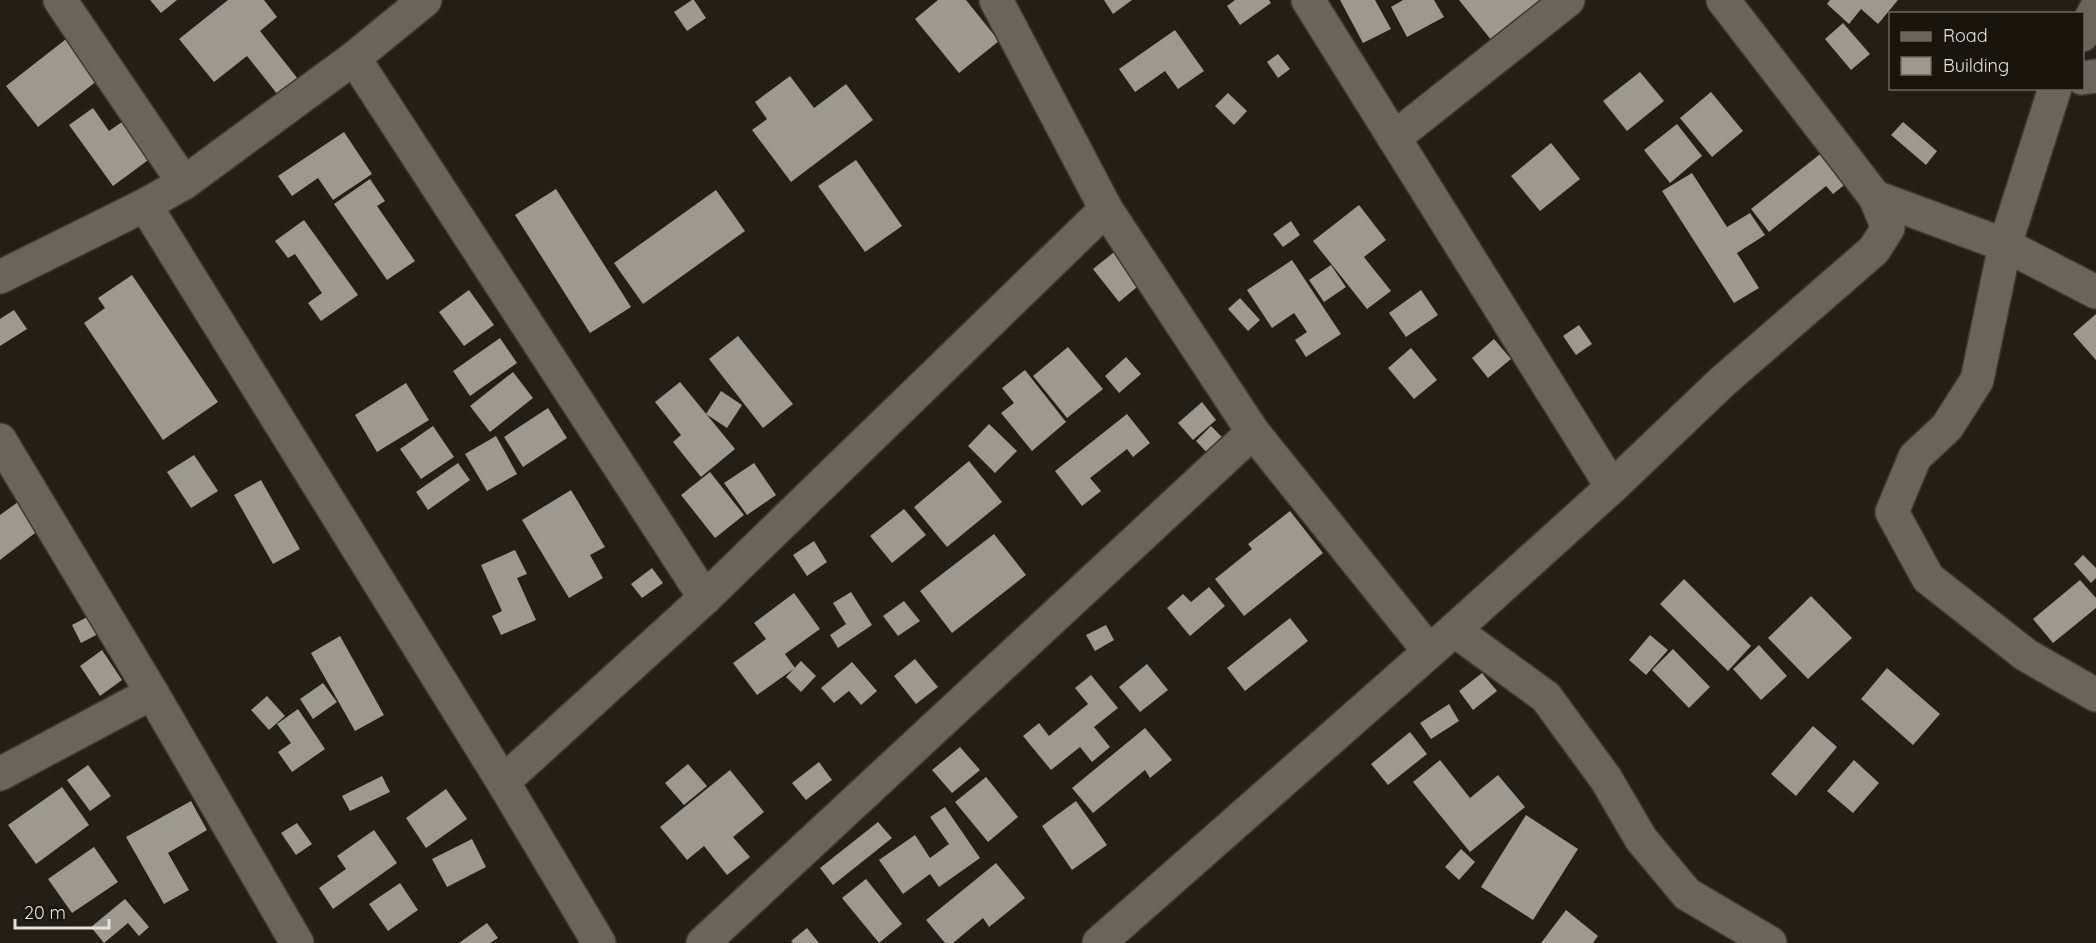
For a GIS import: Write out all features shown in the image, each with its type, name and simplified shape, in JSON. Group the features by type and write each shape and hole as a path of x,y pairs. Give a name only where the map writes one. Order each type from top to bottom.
{"street":[{"path":"60,0 184,183"},
{"path":"0,277 146,205 184,183 354,58 425,0"},
{"path":"996,0 1106,209 1253,432 1429,651"},
{"path":"1308,0 1612,487"},
{"path":"1394,138 1568,0"},
{"path":"1100,943 1454,630 1612,487 1722,382 1874,250 1888,228 1875,197 1723,0"},
{"path":"2084,30 2096,9"},
{"path":"354,58 705,598"},
{"path":"2054,90 2005,245 1977,380 1947,426 1915,457 1892,512 1928,578 2026,655 2096,695"},
{"path":"1875,197 2005,245 2096,292"},
{"path":"146,205 503,782 598,943"},
{"path":"503,782 705,598 1106,209"},
{"path":"703,943 1253,432"},
{"path":"0,440 152,693 297,943"},
{"path":"1454,630 1546,697 1606,779 1641,839 1687,894 1770,943"},
{"path":"0,774 152,693"}],"building":[{"path":"150,0 177,0 161,13"},
{"path":"228,0 264,0 277,17 260,31 298,79 278,95 247,56 214,82 179,39"},
{"path":"692,0 706,18 687,31 674,12"},
{"path":"938,0 966,0 999,41 959,73 915,19"},
{"path":"1104,0 1132,0 1113,14"},
{"path":"1235,0 1269,0 1271,3 1240,25 1227,6"},
{"path":"1340,0 1375,0 1391,29 1363,43"},
{"path":"1403,0 1434,0 1444,17 1407,37 1391,7"},
{"path":"1459,0 1543,0 1492,41"},
{"path":"1830,0 1898,0 1878,24 1861,9 1849,24 1827,4"},
{"path":"1843,23 1870,54 1851,70 1825,39"},
{"path":"1175,30 1204,71 1178,89 1165,71 1135,92 1119,69"},
{"path":"70,36 102,77 38,127 6,86"},
{"path":"1278,54 1290,69 1278,78 1267,62"},
{"path":"1640,72 1664,101 1627,131 1603,101"},
{"path":"790,76 814,108 846,84 873,120 791,182 752,130 767,119 755,102"},
{"path":"1711,92 1743,131 1712,157 1680,118"},
{"path":"1228,93 1247,111 1234,125 1215,106"},
{"path":"93,108 109,131 129,117 155,155 113,186 69,125"},
{"path":"1903,122 1937,151 1926,165 1891,135"},
{"path":"1677,124 1702,156 1670,183 1644,150"},
{"path":"344,132 372,174 333,200 318,178 292,196 278,176"},
{"path":"1551,143 1580,179 1540,211 1511,176"},
{"path":"1824,151 1848,182 1833,194 1826,186 1769,232 1751,209"},
{"path":"856,160 902,226 865,252 818,186"},
{"path":"1692,173 1727,227 1750,213 1765,235 1737,253 1759,288 1734,303 1662,191"},
{"path":"370,179 385,201 377,206 415,261 387,280 334,204"},
{"path":"556,189 631,307 590,333 515,215"},
{"path":"716,190 745,231 643,304 614,263"},
{"path":"1359,205 1386,240 1364,257 1391,291 1367,309 1313,241"},
{"path":"304,220 358,295 321,321 308,303 322,293 295,254 288,258 275,241"},
{"path":"1291,221 1300,235 1283,247 1273,234"},
{"path":"1128,241 1154,273 1119,302 1093,269"},
{"path":"1292,260 1341,334 1306,357 1295,340 1307,332 1294,313 1272,328 1247,290"},
{"path":"1331,265 1346,287 1324,302 1309,280"},
{"path":"132,275 218,402 163,440 84,323 105,308 98,298"},
{"path":"469,290 494,325 464,346 439,312"},
{"path":"1421,290 1438,315 1406,337 1389,313"},
{"path":"1240,298 1260,320 1248,331 1228,309"},
{"path":"14,310 27,329 0,346 0,319"},
{"path":"2096,314 2096,360 2073,334"},
{"path":"1579,325 1592,344 1576,355 1563,336"},
{"path":"738,336 793,404 763,428 709,359"},
{"path":"500,338 517,363 470,396 453,371"},
{"path":"1494,339 1511,359 1488,378 1472,358"},
{"path":"1068,347 1103,389 1067,418 1033,376"},
{"path":"1411,348 1437,380 1414,399 1388,368"},
{"path":"1126,357 1141,374 1119,393 1105,376"},
{"path":"1025,370 1066,422 1032,451 1001,413 1014,403 1002,388"},
{"path":"513,372 533,398 490,432 470,406"},
{"path":"680,382 735,449 701,477 673,442 681,435 655,402"},
{"path":"406,383 429,420 377,452 355,415"},
{"path":"721,391 742,405 727,428 706,414"},
{"path":"1202,402 1216,420 1193,440 1178,423"},
{"path":"548,408 567,438 523,467 504,437"},
{"path":"1127,414 1150,443 1133,457 1127,449 1090,478 1101,491 1082,506 1055,471"},
{"path":"989,424 1017,451 995,473 968,446"},
{"path":"433,426 454,457 421,479 400,449"},
{"path":"1211,426 1227,442 1211,457 1196,441"},
{"path":"496,436 517,474 487,491 465,454"},
{"path":"194,455 218,491 191,508 167,472"},
{"path":"969,461 1002,502 947,547 914,507"},
{"path":"458,463 470,480 428,510 416,492"},
{"path":"754,463 776,495 747,515 724,483"},
{"path":"710,472 744,515 715,538 681,495"},
{"path":"261,480 300,549 273,564 234,495"},
{"path":"571,490 605,547 590,555 603,578 569,598 522,520"},
{"path":"18,502 39,530 0,560 0,515"},
{"path":"904,509 926,535 892,563 870,536"},
{"path":"1290,511 1323,553 1244,616 1215,579 1252,549 1248,544"},
{"path":"994,534 1026,575 952,633 920,591"},
{"path":"814,541 827,562 807,576 793,555"},
{"path":"515,550 527,574 517,578 536,620 501,635 492,616 502,611 481,565"},
{"path":"2083,555 2096,568 2096,578 2091,583 2074,564"},
{"path":"652,568 663,583 642,598 631,584"},
{"path":"1684,579 1751,646 1728,671 1660,604"},
{"path":"2080,580 2096,598 2096,608 2053,643 2033,619"},
{"path":"1209,587 1225,606 1190,636 1167,608 1183,594 1191,602"},
{"path":"851,592 872,625 838,648 830,635 846,624 833,603"},
{"path":"794,593 820,629 785,654 795,668 757,695 733,663 766,639 754,623"},
{"path":"1811,596 1852,638 1808,679 1768,638"},
{"path":"904,601 920,621 898,636 883,616"},
{"path":"91,615 100,633 81,643 72,625"},
{"path":"1290,618 1308,641 1245,691 1227,668"},
{"path":"1106,625 1114,640 1095,651 1086,635"},
{"path":"1650,635 1668,650 1646,675 1629,660"},
{"path":"340,636 384,715 355,731 311,653"},
{"path":"1759,645 1787,676 1761,700 1733,669"},
{"path":"1673,649 1710,687 1689,708 1652,670"},
{"path":"102,650 122,680 100,696 80,666"},
{"path":"915,659 938,687 916,704 894,676"},
{"path":"801,661 816,676 801,692 786,677"},
{"path":"852,662 877,691 861,705 849,691 834,703 821,688"},
{"path":"1147,664 1168,690 1140,712 1119,687"},
{"path":"1887,668 1940,714 1913,745 1861,699"},
{"path":"1482,673 1497,691 1473,710 1459,691"},
{"path":"1091,675 1118,708 1094,727 1110,747 1092,762 1080,747 1051,770 1023,736 1039,723 1049,736 1088,704 1075,688"},
{"path":"323,683 337,702 313,719 300,699"},
{"path":"267,696 285,716 269,730 251,710"},
{"path":"1449,704 1459,721 1431,739 1420,723"},
{"path":"298,709 325,749 292,772 278,752 291,743 277,724"},
{"path":"1813,726 1837,747 1796,796 1771,774"},
{"path":"1145,728 1172,760 1150,778 1145,770 1093,813 1072,788"},
{"path":"1410,732 1427,754 1388,785 1371,764"},
{"path":"960,747 980,770 952,793 932,770"},
{"path":"1440,760 1470,798 1498,775 1525,807 1470,852 1413,782"},
{"path":"1854,760 1879,783 1853,813 1827,791"},
{"path":"819,762 832,780 806,800 792,783"},
{"path":"688,764 707,786 684,805 665,783"},
{"path":"88,765 111,796 90,811 67,780"},
{"path":"730,770 764,812 733,837 750,857 727,875 704,846 687,860 660,827"},
{"path":"382,776 390,792 350,811 342,796"},
{"path":"986,777 1018,817 988,842 955,802"},
{"path":"62,787 89,825 36,864 8,825"},
{"path":"446,789 467,819 426,848 406,818"},
{"path":"191,801 207,830 168,853 189,890 164,904 126,837"},
{"path":"1076,801 1107,845 1072,870 1042,826"},
{"path":"945,807 980,858 939,887 930,874 903,894 879,860 915,835 930,858 949,844 930,817"},
{"path":"1526,815 1578,849 1533,920 1481,887"},
{"path":"878,822 892,838 833,885 820,868"},
{"path":"297,823 312,844 296,855 281,833"},
{"path":"374,830 397,863 333,909 319,888 346,869 337,856"},
{"path":"472,839 486,867 447,887 432,859"},
{"path":"94,847 118,882 72,913 48,879"},
{"path":"1461,849 1475,862 1459,880 1445,867"},
{"path":"996,863 1025,898 989,927 983,918 953,943 945,943 926,920"},
{"path":"866,879 902,924 879,943 842,898"},
{"path":"400,883 418,910 388,931 369,904"},
{"path":"125,899 149,927 139,936 128,923 104,943 91,927"},
{"path":"1566,910 1598,936 1593,943 1541,943"},
{"path":"487,923 498,938 490,943 459,943"},
{"path":"807,928 819,943 793,943 791,941"}]}
